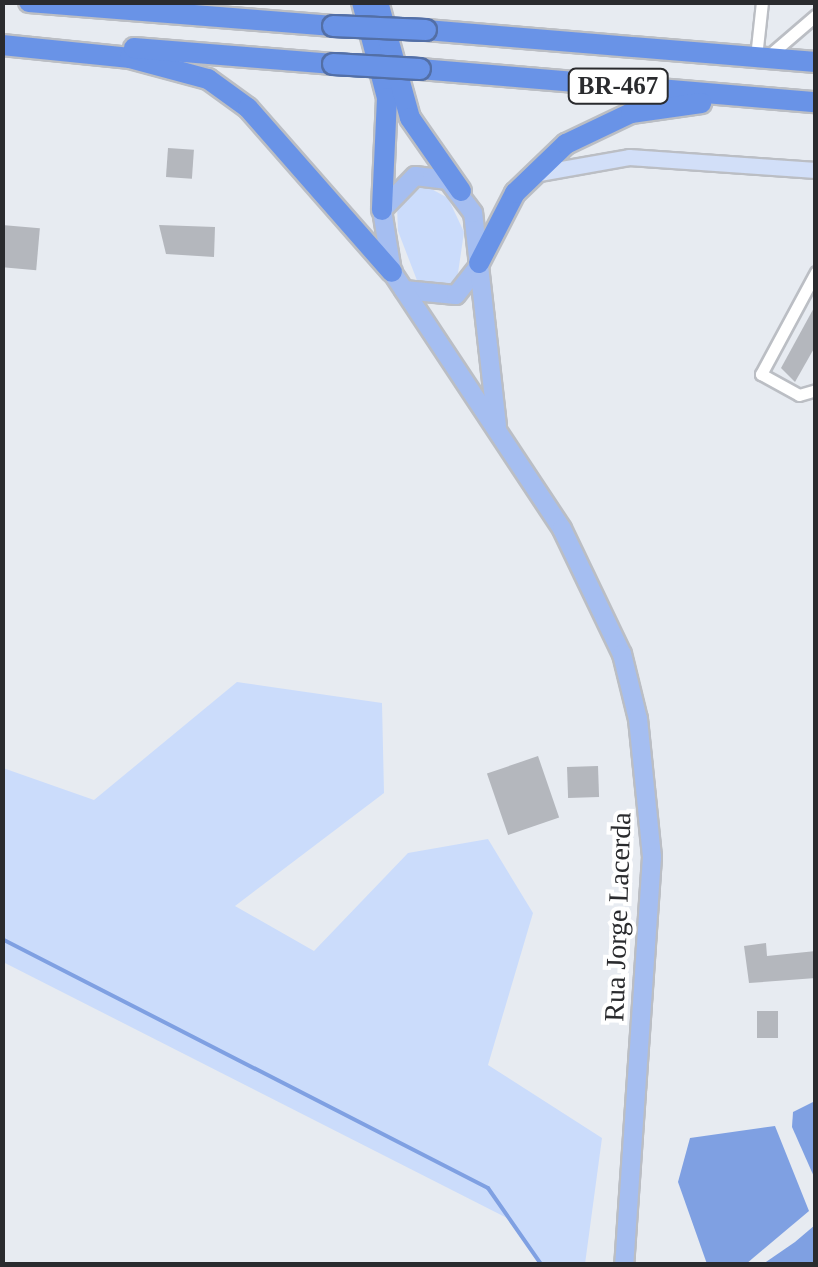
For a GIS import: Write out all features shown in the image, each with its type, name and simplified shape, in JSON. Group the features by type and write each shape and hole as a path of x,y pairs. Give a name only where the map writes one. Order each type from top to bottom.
{"highway":[{"name":"BR-467","path":"29,2 816,62"},
{"path":"226,2 333,26"},
{"path":"362,2 388,98 382,210"},
{"path":"378,2 410,118 461,191"},
{"name":"BR-467","path":"2,42 816,102"},
{"path":"2,42 130,58 208,79 248,108 397,281"},
{"path":"479,263 530,176 566,144 631,113 788,100"}],"main road":[{"path":"530,176 629,157 816,170"},
{"path":"416,176 461,191 479,263 456,295 397,281 382,210 416,176"},
{"name":"Rua Jorge Lacerda","path":"479,263 497,426"},
{"name":"Rua Jorge Lacerda","path":"397,281 562,529 622,654 646,766 652,857 624,1264"}],"street":[{"path":"761,58 762,2"},
{"path":"761,58 816,15"},
{"path":"816,272 761,374 799,395 816,390"}],"shaded area":[{"path":"424,185 448,198 464,232 457,280 442,288 418,283 398,231 397,206"},
{"path":"237,682 382,703 384,793 235,906 314,951 408,853 488,839 533,913 488,1065 602,1138 585,1264 541,1264 509,1219 3,962 3,768 94,800"}],"water":[{"path":"816,1101 815,1179 792,1127 793,1112"},
{"path":"775,1126 809,1211 746,1264 707,1264 678,1182 690,1138"},
{"path":"815,1225 815,1264 763,1264 795,1242"}],"building":[{"path":"168,148 194,150 192,179 166,177"},
{"path":"2,225 40,228 36,270 2,267"},
{"path":"159,225 215,227 214,257 166,254"},
{"path":"816,304 816,345 795,382 781,368"},
{"path":"538,756 559,817 508,835 487,774"},
{"path":"598,766 599,797 568,798 567,767"},
{"path":"766,943 767,956 816,951 816,978 749,983 744,946"},
{"path":"757,1011 778,1011 778,1038 757,1038"}],"waterway":[{"path":"2,939 488,1188 541,1264"}]}
